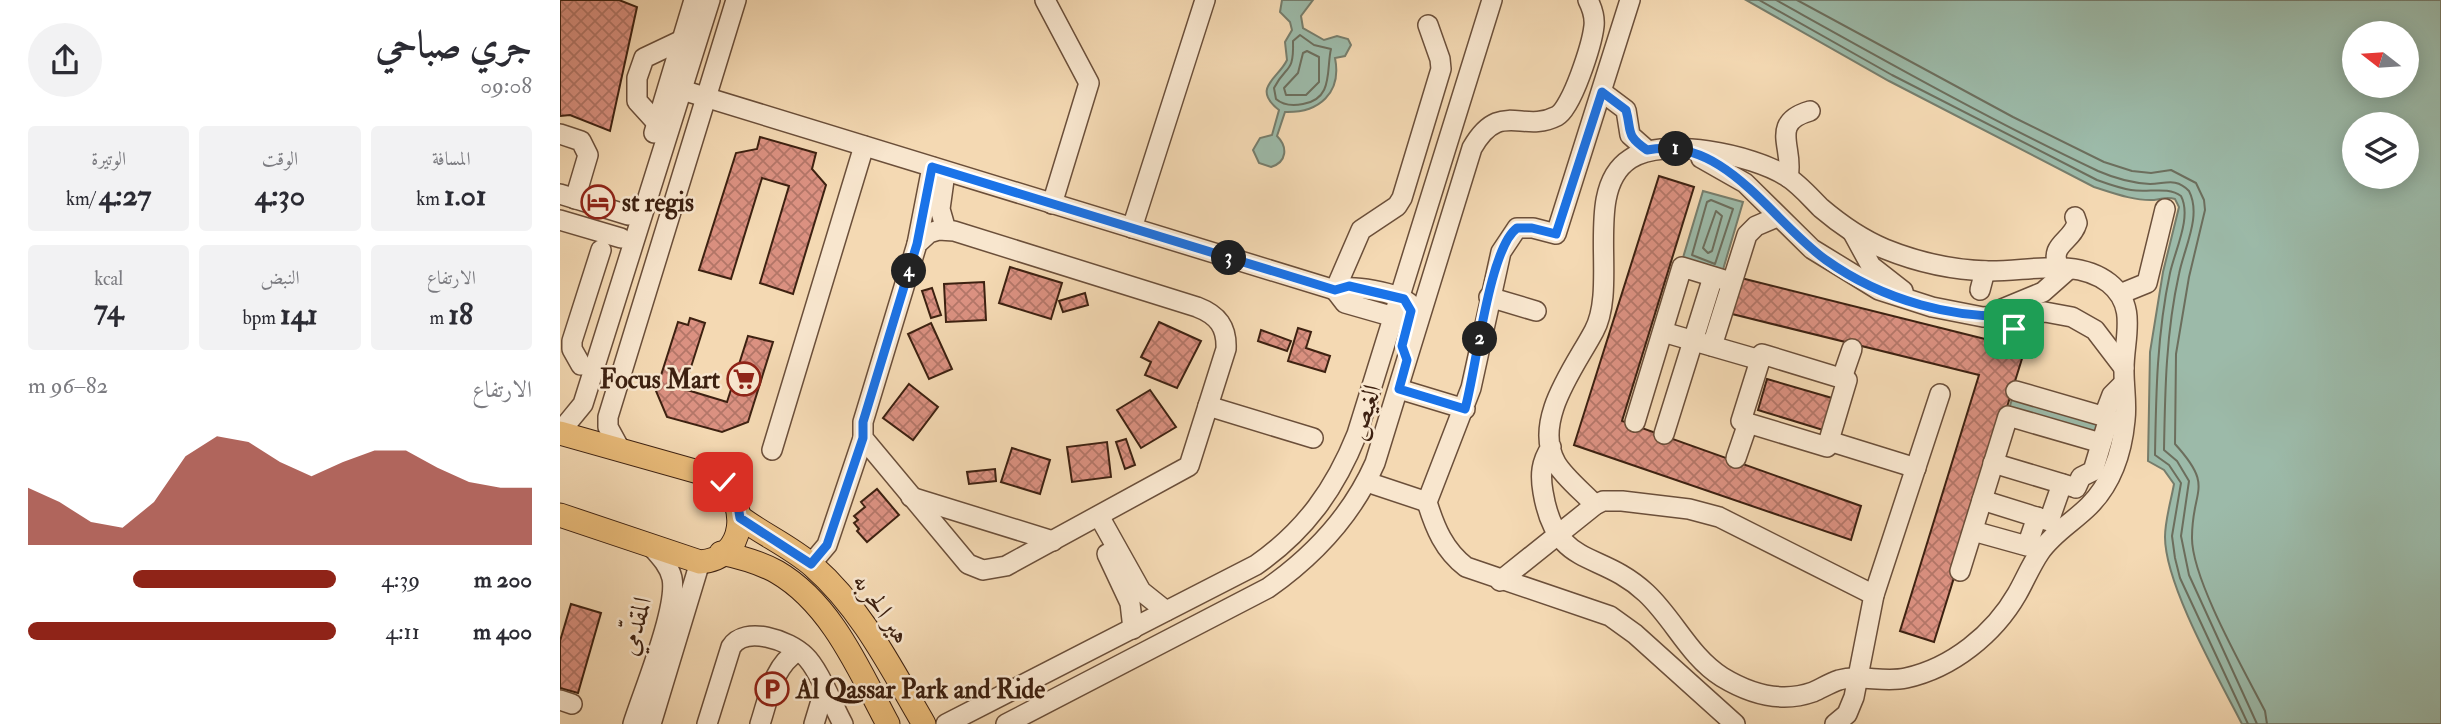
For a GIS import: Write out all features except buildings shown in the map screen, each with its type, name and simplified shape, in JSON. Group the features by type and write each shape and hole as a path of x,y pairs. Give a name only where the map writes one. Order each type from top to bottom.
{"main road":[{"path":"560,433 716,477 732,494 740,518 732,545 710,561 700,562 560,515"},
{"name":"هير الحربه","path":"740,518 811,564 861,618 924,724"},
{"name":"هير الحربه","path":"721,553 778,572 817,608 839,635 888,724"}],"street":[{"path":"560,414 570,402 695,0"},
{"path":"560,433 583,404 710,0"},
{"path":"620,449 608,427 608,417 736,0"},
{"path":"1132,228 1205,0"},
{"name":"الغيص","path":"946,724 1256,565 1282,547 1308,520 1343,469 1357,434 1492,0"},
{"name":"الغيص","path":"1006,724 1268,587 1294,570 1325,540 1351,509 1367,482 1399,389 1472,148 1482,130 1490,125 1508,120 1542,120 1558,115 1569,104 1594,26 1588,0"},
{"path":"1630,0 1556,234 1532,228 1513,232 1501,252 1465,409 1427,502 1441,541 1453,557 1466,567 1500,581 1611,616 1635,634 1735,724"},
{"path":"1052,3 1089,83 1052,204"},
{"path":"1335,290 1361,230 1400,203 1441,64 1428,25"},
{"path":"657,123 637,101 637,78 644,58 682,40"},
{"path":"681,90 1335,290 1349,286 1399,297 1410,306 1402,346 1407,360"},
{"path":"1602,92 1626,110 1630,135 1647,150"},
{"path":"1788,177 1790,159 1784,136 1786,128 1796,117 1810,111"},
{"path":"560,134 581,141 588,155 576,199 585,227"},
{"path":"772,450 864,146"},
{"path":"1551,447 1545,456 1540,475 1543,495 1557,536 1573,552 1614,570 1639,587 1667,616 1701,661 1735,684 1763,695 1790,697 1810,693 1841,679 1887,680 1912,677 1951,660 1975,644 2009,607 2048,541 2098,495 2113,471 2122,444 2126,416 2124,376 2128,313 2120,294 2099,277 2064,269 1983,281 1883,248 1853,233 1788,177 1751,160 1685,149 1662,147 1647,150 1624,163 1609,190 1600,316 1563,386 1552,418 1551,447 1554,461 1595,505"},
{"path":"1685,149 1745,183 1796,237 1846,272 1879,290 1928,310 1971,315 2025,310 2056,313 2082,322 2105,340 2124,376"},
{"path":"939,169 940,209 946,230"},
{"path":"811,564 827,545 863,438 863,422 939,169"},
{"path":"576,199 628,215"},
{"path":"2120,294 2147,283 2165,209"},
{"path":"1664,434 1703,343 1722,279 1748,235 1756,226 1777,217"},
{"path":"2064,269 2055,257 2057,247 2072,234 2077,223 2075,217"},
{"path":"560,220 621,238"},
{"path":"863,438 957,552 975,568 1000,568 1189,466 1226,349 1227,335 1216,316 1198,307 946,230 929,233 917,244"},
{"path":"1853,233 1871,266 1928,310"},
{"path":"581,365 572,349 572,341 601,250"},
{"path":"1635,422 1682,267 1722,279"},
{"path":"2001,340 2003,335 2018,326 2025,310 2064,269"},
{"path":"1335,290 1345,303 1394,317"},
{"path":"1675,290 1716,301"},
{"path":"1489,297 1536,311"},
{"path":"1663,332 1760,360"},
{"path":"1842,378 1852,349"},
{"path":"1762,354 1842,378 1847,380 1827,447 1741,421 1762,354"},
{"path":"2104,416 2112,395 2124,376"},
{"path":"1399,389 1465,409"},
{"path":"1988,502 2049,521 2069,486 2093,471 2109,418 2016,391"},
{"path":"1835,724 1847,714 1858,679 1874,595 1940,394"},
{"path":"1208,406 1314,438"},
{"path":"1960,571 1979,533 1997,474 2008,416 2101,443"},
{"path":"1736,458 1748,423"},
{"path":"1829,441 1916,468"},
{"path":"1997,474 2069,486 2098,495"},
{"path":"1367,482 1427,502"},
{"path":"911,497 1054,541"},
{"path":"1500,581 1595,505 1603,501 1622,501 1689,509 1719,517 1874,595"},
{"path":"1979,533 2027,546 2037,517"},
{"path":"1095,519 1141,591 1167,611"},
{"path":"1095,519 1130,603 1133,629"},
{"name":"المقدّمي","path":"633,724 666,620 672,587 664,561 651,546"},
{"name":"المقدّمي","path":"651,724 700,562"},
{"path":"707,724 737,638 748,635 762,636 798,651 810,662 843,724"},
{"path":"760,724 778,669 785,659 798,651"},
{"path":"814,724 824,691"},
{"path":"658,700 667,724"}],"water":[{"path":"1282,0 1313,0 1301,16 1303,28 1324,40 1337,36 1348,39 1351,45 1345,56 1335,58 1335,81 1325,99 1308,109 1285,112 1277,136 1283,145 1283,158 1271,167 1259,163 1253,150 1260,138 1272,135 1279,110 1267,96 1267,90 1287,60 1285,42 1292,30 1290,22 1280,12"},
{"path":"1746,0 2441,0 2441,724 2242,724 2195,632 2167,557 2165,537 2174,484 2164,470 2148,461 2150,352 2163,272 2179,207 2175,199 2139,199 2094,187 1889,81"},
{"path":"1703,191 1743,202 1722,273 1682,261"},
{"path":"2013,396 2105,424 2100,439 2008,412"}],"place":[{"name":"st regis","path":"598,202"},
{"name":"Focus Mart","path":"744,379"},
{"name":"Al Qassar Park and Ride","path":"772,689"}],"route":[{"path":"723,482 738,506 740,518 811,564 827,545 863,438 863,422 917,244 932,167 1335,290 1349,286 1404,299 1409,303 1411,311 1402,346 1407,360 1399,389 1446,401 1465,409 1501,252 1517,228 1544,229 1556,234 1602,92 1626,110 1628,131 1637,143 1647,150 1662,147 1685,149 1731,173 1745,183 1796,237 1846,272 1879,290 1949,311 1983,317 2024,315 2014,329"}]}
